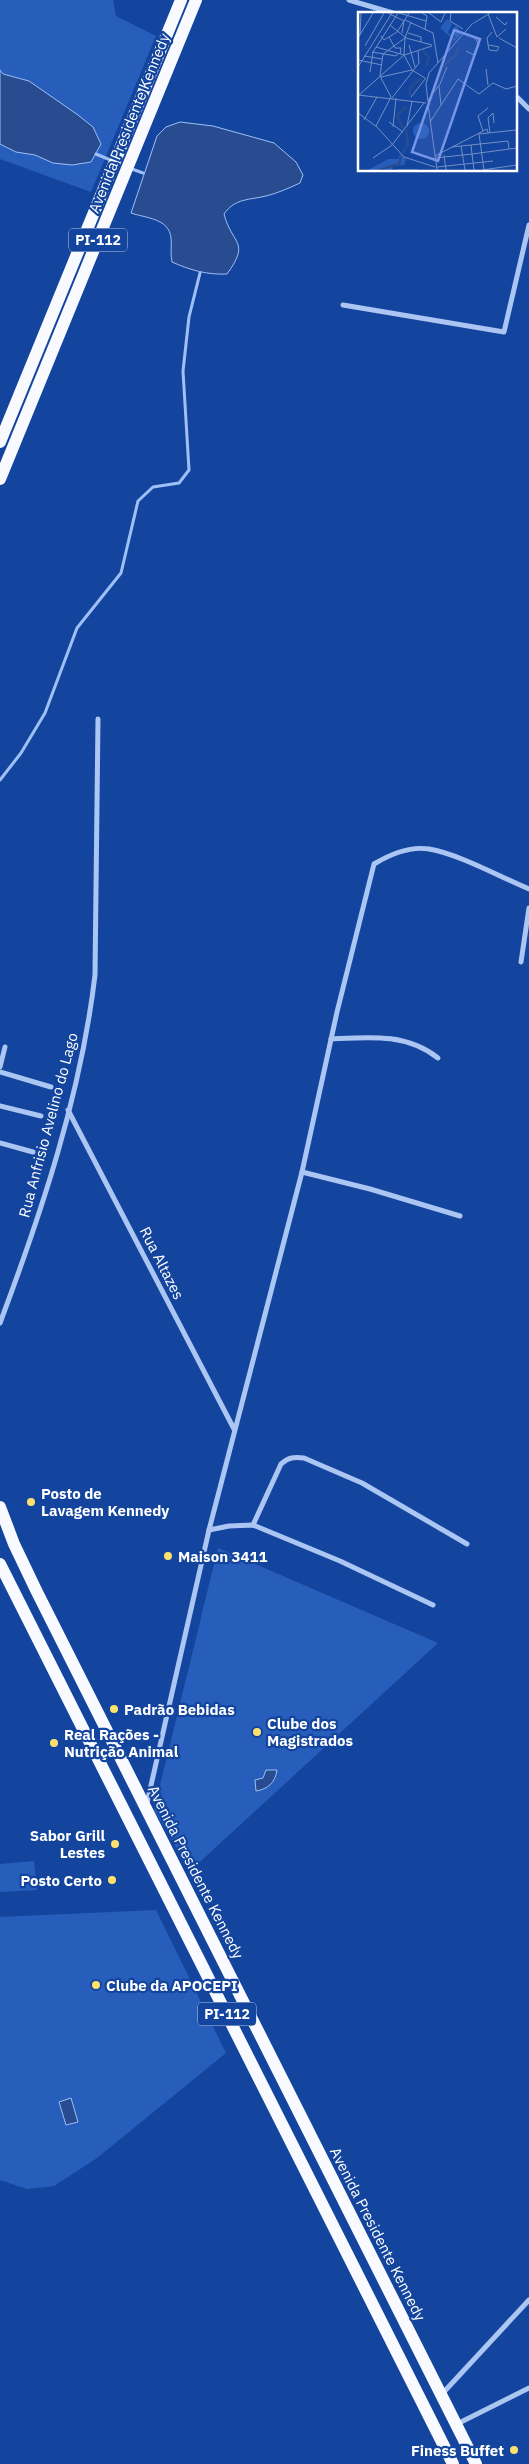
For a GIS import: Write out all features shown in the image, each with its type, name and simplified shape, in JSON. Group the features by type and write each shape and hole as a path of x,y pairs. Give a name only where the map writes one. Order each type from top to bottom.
{"main road":[{"name":"Avenida Presidente Kennedy","path":"0,442 181,0"},
{"name":"Avenida Presidente Kennedy","path":"0,480 196,0"},
{"name":"Avenida Presidente Kennedy","path":"0,1507 32,1582 476,2464"},
{"name":"PI-112","path":"0,1564 453,2464"},
{"path":"99,1761 118,1751"},
{"path":"351,2261 359,2253 369,2251"}],"street":[{"path":"349,0 389,12"},
{"path":"516,97 529,109"},
{"path":"343,305 504,332 529,225"},
{"name":"Rua Anfrisio Avelino do Lago","path":"0,1323 28,1246 68,1109 81,1060 95,974 98,719"},
{"path":"146,1809 209,1530 302,1172 331,1038 374,864 408,850 428,849 446,854 529,889"},
{"path":"521,962 529,908"},
{"path":"331,1038 398,1040 414,1043 438,1058"},
{"path":"0,1067 5,1046"},
{"path":"0,1072 51,1087"},
{"path":"0,1106 41,1116"},
{"name":"Rua Altazes","path":"68,1109 234,1429"},
{"path":"0,1143 34,1152"},
{"path":"302,1172 370,1189 460,1216"},
{"path":"253,1525 281,1464 290,1457 296,1457 304,1458 362,1483 467,1544"},
{"path":"209,1530 229,1526 253,1525 340,1561 433,1605"},
{"path":"442,2394 529,2300"},
{"path":"457,2424 529,2388"}],"shaded area":[{"path":"0,0 113,0 116,16 156,36 91,192 0,159 0,144 16,152 35,155 53,163 91,162 101,144 93,127 78,115 29,81 3,74 0,70"},
{"path":"0,70 3,74 29,81 93,127 101,144 91,162 72,165 53,163 35,155 16,152 0,144"},
{"path":"180,122 213,126 274,143 296,162 303,175 300,183 270,195 238,202 224,214 239,249 238,255 227,274 212,274 172,262 171,238 166,226 156,220 131,213 157,136 166,127"},
{"name":"Clube dos Magistrados","path":"218,1548 438,1643 190,1871 154,1810"},
{"path":"266,1770 277,1770 275,1778 267,1787 256,1791 255,1780 263,1778"},
{"path":"34,1861 37,1890 0,1892 0,1864"},
{"name":"Clube da APOCEPI","path":"156,1910 226,2053 97,2158 54,2186 27,2189 0,2180 0,1917"},
{"path":"71,2098 78,2122 66,2125 59,2102"}],"waterway":[{"path":"96,154 108,159"},
{"path":"132,169 143,173"},
{"path":"0,780 21,753 45,713 77,628 121,573 138,501 153,487 179,483 189,470 183,371 189,317 200,273"}],"place":[{"name":"Posto de Lavagem Kennedy","path":"31,1502"},
{"name":"Maison 3411","path":"168,1556"},
{"name":"Padrão Bebidas","path":"114,1709"},
{"name":"Clube dos Magistrados","path":"257,1732"},
{"name":"Real Rações - Nutrição Animal","path":"54,1743"},
{"name":"Sabor Grill Lestes","path":"115,1844"},
{"name":"Posto Certo","path":"112,1880"},
{"name":"Clube da APOCEPI","path":"96,1985"},
{"name":"Finess Buffet","path":"514,2450"}]}
